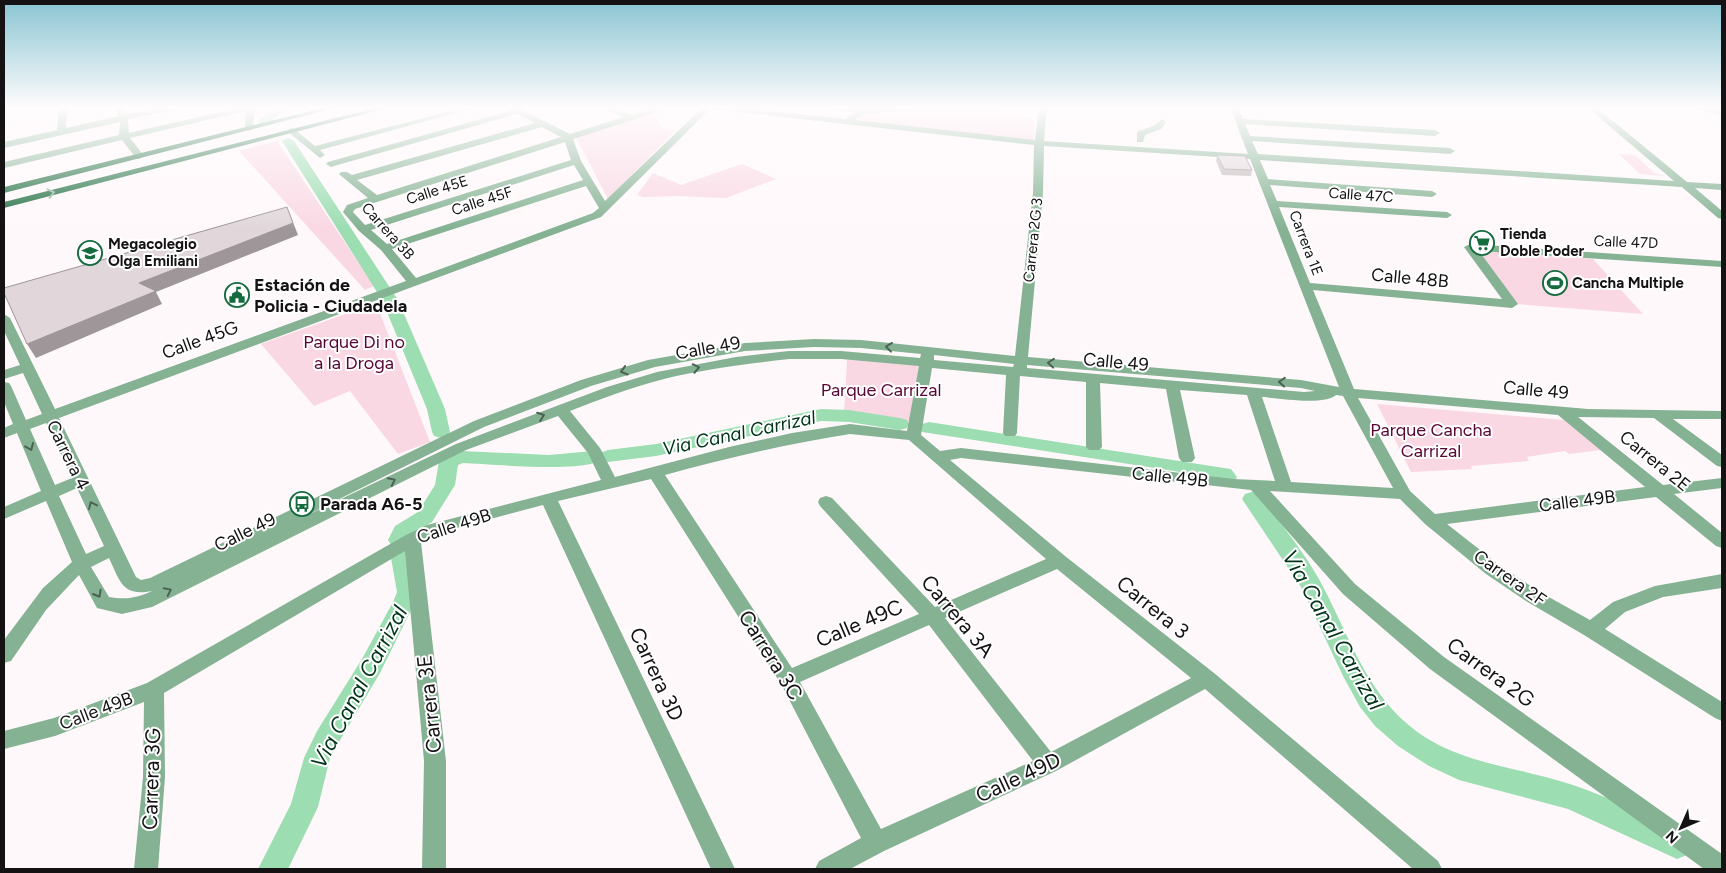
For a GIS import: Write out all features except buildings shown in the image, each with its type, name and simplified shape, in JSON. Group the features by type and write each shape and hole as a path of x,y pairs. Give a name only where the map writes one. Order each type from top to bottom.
{"main road":[{"path":"4,190 172,148"},
{"path":"4,205 226,148"}],"street":[{"path":"4,165 78,148"},
{"path":"132,148 139,156"},
{"path":"314,149 319,148"},
{"path":"331,164 385,148"},
{"path":"349,179 459,148"},
{"path":"374,198 534,148"},
{"path":"572,148 576,161 604,208"},
{"name":"Calle 45G","path":"4,433 597,215 665,148"},
{"name":"Carrera 2G 3","path":"1010,434 1038,193 1040,148"},
{"path":"1150,148 1254,157 1722,187"},
{"name":"Carrera 1E","path":"1250,148 1348,393"},
{"path":"1399,148 1450,151"},
{"path":"1640,148 1721,214"},
{"name":"Carrera 3B","path":"314,149 374,198"},
{"name":"Calle 45E","path":"363,230 576,161"},
{"name":"Calle 45F","path":"385,248 588,182"},
{"path":"1265,182 1432,194"},
{"name":"Carrera 3B","path":"374,198 351,207 348,212 363,230 385,248 414,283"},
{"name":"Calle 47C","path":"1274,204 1447,215"},
{"name":"Calle 47D","path":"1512,304 1470,247 1722,264"},
{"name":"Calle 48B","path":"1306,286 1512,304"},
{"name":"Carrera 4","path":"4,321 128,581 138,587"},
{"name":"Calle 49","path":"122,607 146,602 456,442 479,424 586,383 653,362 745,347 814,343 861,344 927,357 1093,379 1304,396 1348,393"},
{"name":"Calle 49","path":"138,587 154,584 456,442 662,375 736,360 789,355 927,357"},
{"path":"913,436 927,357"},
{"path":"4,375 27,367"},
{"name":"Calle 49","path":"1018,368 1301,384 1348,393 1562,411 1659,415 1722,415"},
{"path":"1093,379 1094,447"},
{"path":"1172,385 1187,458"},
{"name":"Carrera 4","path":"4,386 81,564 103,602 122,607"},
{"path":"1253,392 1286,488"},
{"name":"Carrera 2F","path":"1348,393 1404,494 1431,520 1500,574 1532,596 1591,630 1722,712"},
{"path":"560,409 595,451 610,483"},
{"name":"Carrera 2E","path":"1562,411 1722,542"},
{"path":"1659,415 1722,462"},
{"name":"Calle 49B","path":"4,740 55,727 154,689 412,539 433,529 548,498 655,473 729,452 835,430 866,430 913,436"},
{"name":"Carrera 3","path":"913,436 1060,561 1207,679 1430,869"},
{"name":"Calle 49B","path":"936,457 961,454 1256,486 1404,494"},
{"name":"Carrera 3C","path":"655,473 788,678 876,843"},
{"path":"4,513 81,480"},
{"name":"Calle 49B","path":"1431,520 1722,483"},
{"name":"Carrera 2G","path":"1256,486 1348,590 1437,663 1719,865"},
{"name":"Carrera 3D","path":"548,498 723,869"},
{"name":"Carrera 3A","path":"826,502 932,616 1048,764"},
{"name":"Carrera 3E","path":"412,539 435,761 434,869"},
{"path":"4,655 33,613 58,585 81,564 114,549"},
{"name":"Calle 49C","path":"788,678 1060,561"},
{"path":"1591,630 1619,607 1661,590 1722,581"},
{"name":"Calle 49D","path":"827,869 852,863 876,843 1048,764 1207,679"},
{"name":"Carrera 3G","path":"146,869 154,777 154,689"}],"green space":[{"path":"251,148 282,148 374,286 365,290 239,151"},
{"path":"582,148 659,148 608,199"},
{"path":"1619,154 1635,155 1654,173 1665,176 1640,174"},
{"path":"742,164 776,179 726,198 643,197 637,195 653,173 681,185"},
{"path":"1477,250 1593,259 1643,314 1516,304"},
{"name":"Parque Di no a la Droga","path":"376,303 430,442 398,454 350,391 314,406 261,344"},
{"name":"Parque Carrizal","path":"847,359 922,365 909,422 844,413"},
{"name":"Parque Cancha Carrizal","path":"1377,404 1564,420 1601,450 1569,454 1565,451 1527,457 1529,461 1471,466 1472,469 1411,472"}],"waterway":[{"name":"Via Canal Carrizal","path":"292,148 390,300 436,409 441,432"},
{"name":"Via Canal Carrizal","path":"608,456 656,450 821,415 849,416 900,424"},
{"name":"Via Canal Carrizal","path":"929,428 1174,465 1224,474 1227,477"},
{"name":"Via Canal Carrizal","path":"399,540 402,531 425,517 445,485 449,461 462,457 549,461 593,457"},
{"name":"Via Canal Carrizal","path":"1252,499 1310,583 1355,676 1369,699 1384,718 1407,738 1438,758 1469,771 1572,797 1677,845"},
{"name":"Via Canal Carrizal","path":"273,869 304,807 317,758 326,739 371,666 404,602 408,592 402,558"}],"place":[{"name":"Tienda Doble Poder","path":"1482,243"},
{"name":"Megacolegio Olga Emiliani","path":"90,253"},
{"name":"Cancha Multiple","path":"1555,283"},
{"name":"Estación de Policia - Ciudadela","path":"237,295"},
{"name":"Parada A6-5","path":"302,504"}]}
